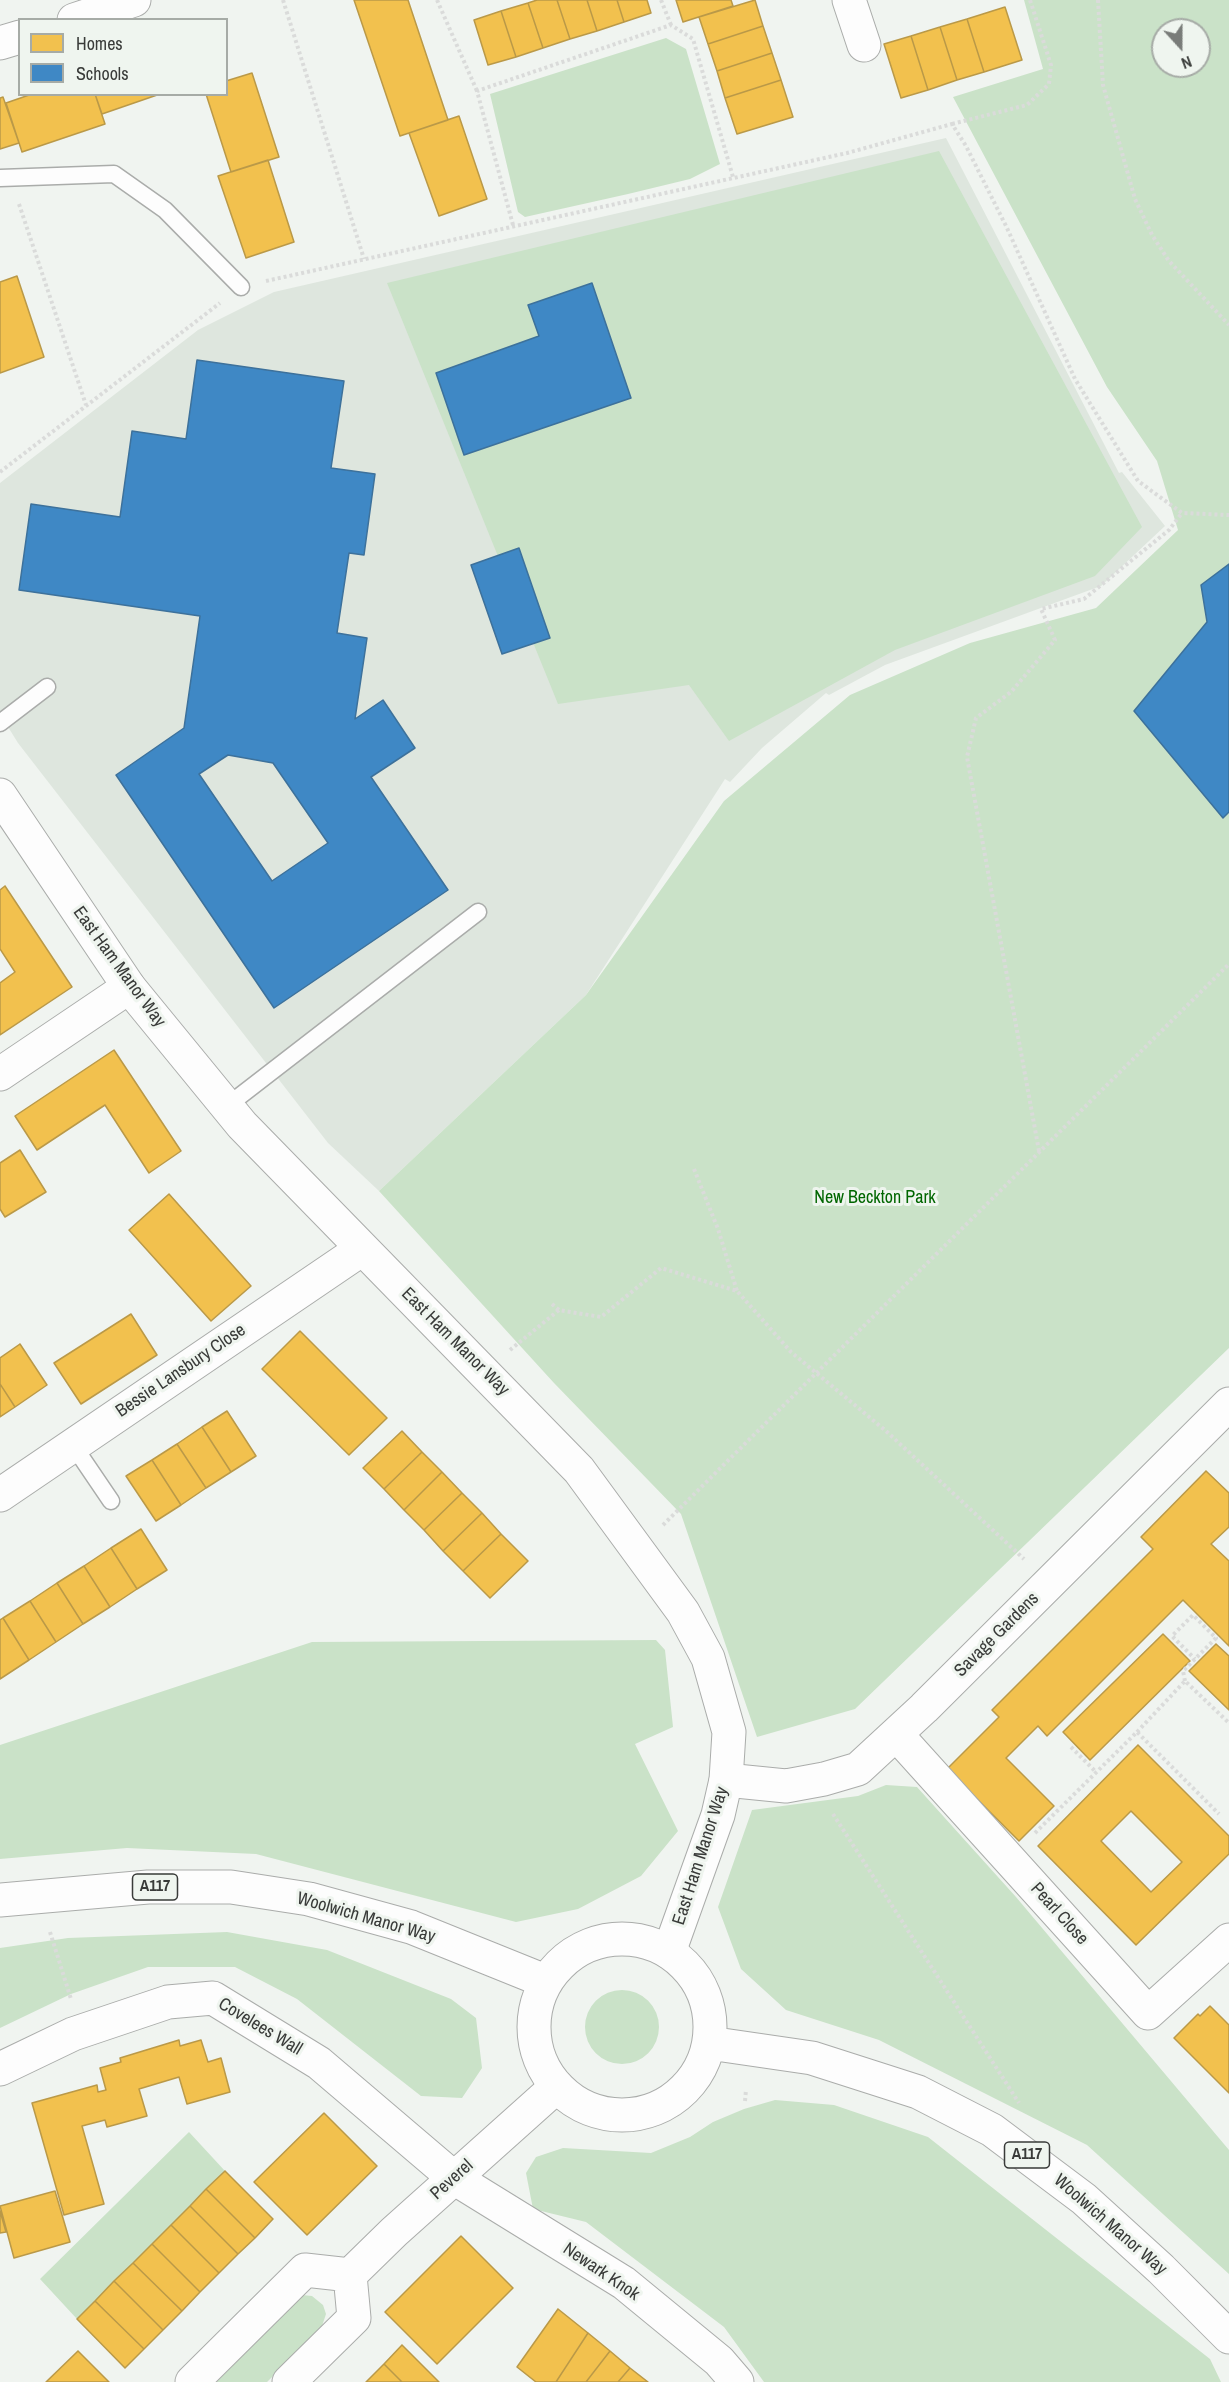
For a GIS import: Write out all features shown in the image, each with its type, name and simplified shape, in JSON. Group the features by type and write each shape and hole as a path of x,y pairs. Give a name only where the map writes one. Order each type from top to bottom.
{"street":[{"path":"80,18 134,0"},
{"path":"849,0 864,45"},
{"path":"0,43 18,38"},
{"name":"East Ham Manor Way","path":"0,795 129,987 227,1106 362,1249 579,1470 639,1548 683,1611 708,1658 729,1732 726,1780 718,1815 669,1952"},
{"path":"0,1074 129,987"},
{"name":"Bessie Lansbury Close","path":"0,1495 362,1249"},
{"name":"Savage Gardens","path":"726,1780 786,1786 824,1779 858,1769 1229,1404"},
{"name":"Pearl Close","path":"896,1734 1148,2013 1229,1940"},
{"name":"Woolwich Manor Way","path":"0,1900 148,1887 242,1888 309,1899 411,1928 545,1981"},
{"path":"615,1938 643,1941 669,1952 689,1969 703,1991 710,2017 709,2043 698,2074 675,2098 646,2113 613,2115 581,2106 556,2087 540,2063 533,2035 535,2007 545,1981 564,1960 588,1945 615,1938"},
{"name":"Covelees Wall","path":"0,2069 81,2031 168,2002 213,1998 319,2063 454,2178"},
{"name":"Woolwich Manor Way","path":"709,2043 812,2058 918,2092 992,2130 1084,2199 1161,2269 1229,2337"},
{"name":"Peverel","path":"350,2275 556,2087"},
{"name":"Newark Knok","path":"454,2178 624,2283 719,2361 737,2382"},
{"path":"192,2382 305,2270 350,2275 354,2318 289,2382"}],"lane":[{"path":"5,178 114,174 165,210 241,287"},
{"path":"0,723 47,687"},
{"path":"227,1106 478,912"},
{"path":"73,1445 111,1501"}],"path":[{"path":"283,0 363,259"},
{"path":"437,0 477,91 513,225"},
{"path":"661,0 671,25 693,39 733,177"},
{"path":"0,472 241,287 513,225 847,153 1027,105 1049,84 1051,65 1030,0"},
{"path":"1098,0 1102,85 1135,199 1152,235 1169,261 1229,325"},
{"path":"477,91 671,25"},
{"path":"952,124 966,146 1007,228 1075,379 1138,481 1182,513 1229,515"},
{"path":"5,178 86,405"},
{"path":"1039,1151 967,757 976,718 1011,692 1055,640 1041,609 1084,599 1169,530 1182,513"},
{"path":"639,1548 1229,964"},
{"path":"694,1169 718,1229 737,1291 791,1352 886,1431 1023,1559"},
{"path":"552,1304 559,1310 601,1317 661,1268 737,1291"},
{"path":"484,1372 559,1310"},
{"path":"1195,1659 1172,1636 1193,1615 1216,1638 1195,1659 1183,1671 1185,1681 1229,1723"},
{"path":"1009,1859 1185,1681"},
{"path":"1137,1732 1219,1814"},
{"path":"1071,1747 1096,1772"},
{"path":"824,1779 830,1808 1018,2102 1027,2109"},
{"path":"48,1926 81,2031"},
{"path":"745,2101 746,2090"}],"shaded area":[{"path":"946,138 1119,473 1122,472 1165,526 1101,586 885,665 829,695 826,693 762,748 730,782 725,779 586,995 379,1191 328,1143 18,743 0,714 0,483 198,330 274,292"}],"green space":[{"name":"New Beckton Park","path":"1024,0 1229,0 1229,1348 855,1709 757,1737 681,1514 554,1383 379,1191 586,995 724,801 850,695 970,643 1096,608 1178,530 1157,461 1107,387 953,97 1043,69"},
{"path":"666,38 686,49 720,164 690,179 628,194 525,217 518,212 490,94"},
{"path":"939,151 1142,527 1095,576 895,650 729,741 689,685 558,704 387,283"},
{"path":"656,1640 665,1650 673,1727 635,1744 678,1831 641,1876 578,1909 516,1922 256,1854 127,1848 0,1859 0,1745 312,1642"},
{"path":"886,1785 917,1787 1016,1897 1229,2150 1229,2274 1087,2145 879,2040 786,2010 741,1969 718,1907 752,1810 858,1796"},
{"path":"227,1932 327,1950 451,1999 476,2018 482,2068 462,2098 421,2096 297,1999 235,1967 148,1967 71,1994 0,2028 0,1948 68,1938"},
{"path":"615,1990 629,1990 643,1996 653,2006 659,2020 657,2041 643,2058 629,2064 615,2064 601,2058 591,2048 585,2034 585,2020 591,2006 601,1996"},
{"path":"775,2100 834,2105 928,2137 1210,2359 1221,2382 764,2382 724,2327 586,2222 533,2209 526,2173 536,2157 563,2148 651,2153 690,2137 713,2122 744,2109"},
{"path":"189,2132 225,2171 77,2319 40,2279"},
{"path":"302,2295 312,2296 323,2305 326,2314 321,2329 267,2382 212,2382"}],"building: Homes":[{"path":"354,0 408,0 448,120 400,136"},
{"path":"537,0 557,0 570,39 543,48 528,3"},
{"path":"557,0 587,0 597,31 570,39"},
{"path":"587,0 617,0 624,22 597,31"},
{"path":"617,0 647,0 651,13 624,22"},
{"path":"676,0 731,0 733,6 683,22"},
{"path":"755,0 763,26 708,44 699,17"},
{"path":"528,3 543,48 516,57 501,11"},
{"path":"1005,7 1022,60 984,72 967,19"},
{"path":"501,11 516,57 488,65 474,20"},
{"path":"967,19 984,72 957,80 940,27"},
{"path":"763,26 772,53 717,71 708,44"},
{"path":"940,27 957,80 928,90 911,36"},
{"path":"911,36 928,90 901,98 884,44"},
{"path":"772,53 781,80 725,98 717,71"},
{"path":"252,73 279,157 231,172 207,96 228,96 228,80"},
{"path":"781,80 793,117 737,134 725,98"},
{"path":"26,96 96,96 105,124 22,152 6,103"},
{"path":"96,96 154,96 102,114"},
{"path":"3,97 19,143 0,149 0,98"},
{"path":"459,116 487,199 439,216 409,133"},
{"path":"268,160 294,242 246,258 218,176"},
{"path":"17,276 44,357 0,373 0,282"},
{"path":"5,886 72,987 0,1035 0,983 15,972 0,949 0,890"},
{"path":"114,1050 181,1151 149,1173 105,1105 37,1150 15,1116"},
{"path":"20,1150 46,1192 5,1217 0,1209 0,1163"},
{"path":"169,1194 251,1286 211,1321 129,1230"},
{"path":"131,1314 157,1355 81,1404 54,1363"},
{"path":"300,1331 387,1418 349,1455 262,1369"},
{"path":"20,1344 47,1385 15,1407 0,1384 0,1358"},
{"path":"0,1384 15,1407 0,1417"},
{"path":"227,1411 256,1456 231,1472 202,1427"},
{"path":"202,1427 231,1472 206,1488 177,1444"},
{"path":"402,1431 422,1452 384,1489 363,1468"},
{"path":"177,1444 206,1488 181,1505 152,1460"},
{"path":"422,1452 442,1472 404,1510 384,1489"},
{"path":"152,1460 181,1505 156,1521 126,1476"},
{"path":"1206,1471 1229,1493 1229,1527 1211,1544 1229,1561 1229,1646 1183,1600 1047,1736 1038,1726 1006,1758 1054,1806 1019,1841 947,1769 999,1717 992,1710 1153,1549 1141,1537"},
{"path":"442,1472 462,1493 424,1530 404,1510"},
{"path":"462,1493 482,1513 443,1551 424,1530"},
{"path":"482,1513 501,1534 463,1571 443,1551"},
{"path":"141,1529 167,1570 137,1589 111,1548"},
{"path":"501,1534 528,1561 490,1598 463,1571"},
{"path":"111,1548 137,1589 110,1607 84,1566"},
{"path":"84,1566 110,1607 83,1624 57,1583"},
{"path":"57,1583 83,1624 56,1642 30,1601"},
{"path":"30,1601 56,1642 29,1660 3,1618"},
{"path":"3,1618 29,1660 0,1679 0,1620"},
{"path":"1163,1634 1190,1661 1090,1760 1063,1732"},
{"path":"1216,1644 1229,1656 1229,1710 1189,1671"},
{"path":"1138,1745 1229,1836 1229,1854 1136,1945 1038,1846","holes":["1131,1811 1182,1862 1151,1892 1101,1841"]},
{"path":"1210,2006 1229,2025 1229,2093 1174,2038 1198,2014 1200,2016"},
{"path":"179,2040 180,2046 201,2040 208,2062 221,2058 230,2092 187,2104 179,2077 139,2089 147,2116 107,2127 105,2120 82,2126 104,2204 64,2215 32,2103 97,2085 98,2092 106,2090 100,2068 121,2062 120,2058"},
{"path":"324,2113 377,2166 307,2235 254,2182"},
{"path":"225,2171 273,2219 255,2238 206,2189"},
{"path":"206,2189 255,2238 238,2254 190,2206"},
{"path":"55,2191 70,2242 14,2258 0,2206"},
{"path":"190,2206 238,2254 219,2273 171,2225"},
{"path":"0,2211 6,2232 0,2233"},
{"path":"171,2225 219,2273 200,2292 152,2244"},
{"path":"461,2236 513,2288 437,2364 385,2312"},
{"path":"152,2244 200,2292 182,2311 133,2263"},
{"path":"133,2263 182,2311 163,2330 114,2281"},
{"path":"114,2281 163,2330 144,2349 95,2301"},
{"path":"95,2301 144,2349 125,2368 77,2319"},
{"path":"558,2309 588,2333 556,2382 536,2382 517,2367"},
{"path":"588,2333 610,2351 586,2382 556,2382"},
{"path":"402,2345 439,2382 402,2382 384,2364"},
{"path":"78,2351 109,2382 46,2382"},
{"path":"610,2351 630,2368 618,2382 586,2382"},
{"path":"384,2364 402,2382 366,2382"},
{"path":"630,2368 648,2382 618,2382"}],"building: Schools":[{"path":"592,283 631,398 464,455 436,373 539,336 528,305"},
{"path":"197,360 344,381 331,468 375,474 364,555 349,553 337,633 367,638 355,719 383,700 415,748 371,777 448,890 274,1008 116,775 184,728 200,616 19,590 31,504 120,517 132,431 186,439","holes":["228,755 273,763 328,843 272,881 199,774"]},
{"path":"519,548 550,638 502,654 471,565"},
{"path":"1229,564 1229,812 1223,818 1134,711 1207,622 1201,585"}]}
